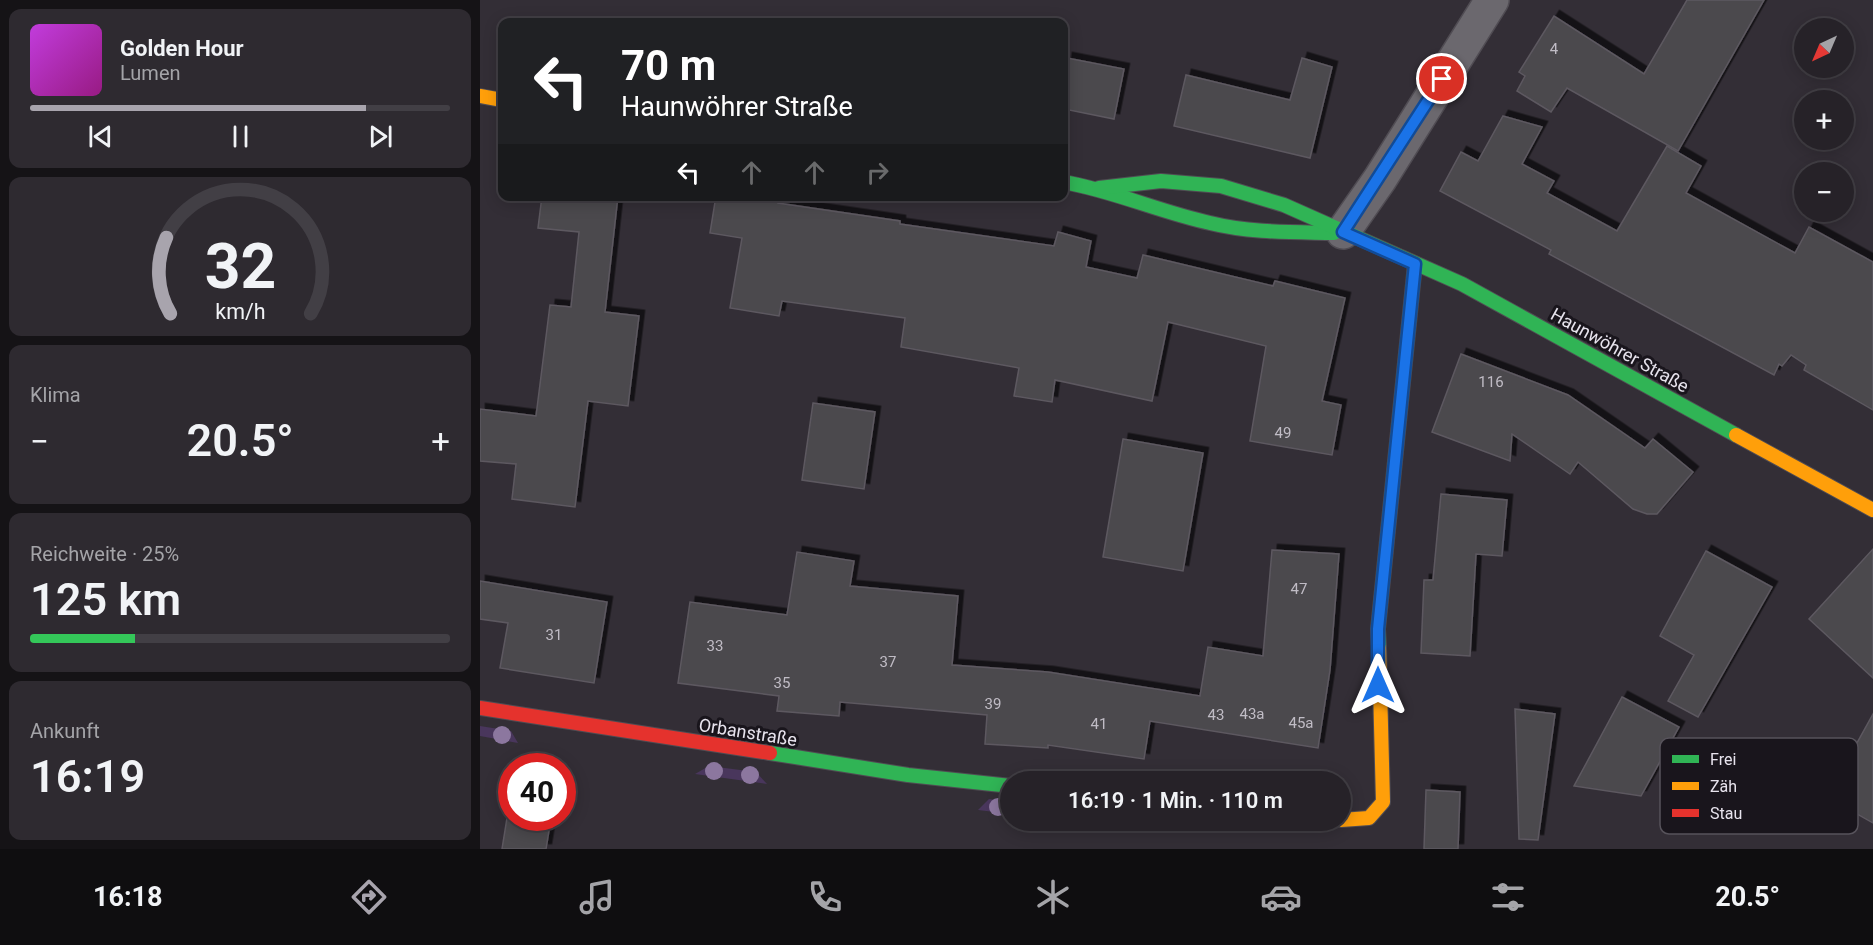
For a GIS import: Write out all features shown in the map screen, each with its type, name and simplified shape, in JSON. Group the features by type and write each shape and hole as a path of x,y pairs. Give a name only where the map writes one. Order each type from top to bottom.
{"street":[{"path":"1343,232 1380,178 1492,0"},
{"path":"480,96 498,99"},
{"name":"Haunwöhrer Straße","path":"1099,188 1161,181 1221,186 1284,206 1509,309 1873,510"},
{"name":"Haunwöhrer Straße","path":"1068,183 1099,188 1159,210 1213,224 1273,232 1343,232"},
{"path":"1351,819 1369,818 1383,802 1378,629 1415,264"},
{"name":"Orbanstraße","path":"480,708 908,775 1000,785"}],"shaded area":[{"path":"480,726 511,731 518,743 480,736"},
{"path":"709,766 756,772 767,784 695,774"},
{"path":"989,799 1000,800 1000,813 978,810"}],"building":[{"path":"1687,0 1764,0 1678,151 1567,88 1551,112 1517,91 1525,76 1519,72 1554,16 1644,74"},
{"path":"1068,58 1124,69 1114,119 1068,110"},
{"path":"1302,58 1332,67 1310,158 1174,126 1186,75 1290,100"},
{"path":"1503,116 1542,127 1522,164 1554,181 1547,193 1617,231 1667,146 1701,166 1686,193 1795,253 1809,227 1873,262 1873,410 1804,370 1806,365 1791,355 1782,366 1779,364 1774,375 1549,254 1551,250 1440,191 1461,152 1478,161"},
{"path":"541,201 617,201 605,312 639,316 628,406 588,401 575,507 512,499 516,464 480,461 480,409 536,416 550,305 571,307 579,232 538,228"},
{"path":"715,201 778,201 778,203 900,221 900,224 1054,246 1058,232 1091,241 1086,267 1137,278 1143,255 1273,286 1275,281 1345,298 1322,401 1341,405 1332,455 1250,441 1266,346 1168,322 1152,401 1055,380 1052,402 1014,396 1019,368 901,347 905,318 782,301 779,316 730,308 742,238 710,233"},
{"path":"1461,354 1568,395 1645,448 1653,439 1693,472 1657,514 1647,514 1633,509 1578,462 1570,474 1512,434 1510,461 1432,432"},
{"path":"813,403 875,412 864,489 802,480"},
{"path":"1123,439 1203,453 1183,571 1103,557"},
{"path":"1441,494 1507,500 1502,556 1476,554 1470,656 1421,653 1424,580 1433,580"},
{"path":"1873,549 1873,678 1809,619"},
{"path":"1272,550 1339,554 1330,670 1318,748 1150,721 1144,759 1048,745 1048,748 985,744 987,715 840,702 839,716 777,711 779,696 678,683 690,602 787,615 797,552 854,561 850,586 958,596 952,665 1048,672 1200,696 1208,647 1263,656"},
{"path":"1706,551 1772,587 1698,717 1668,701 1694,655 1660,636"},
{"path":"480,581 607,602 594,683 500,668 508,623 480,619"},
{"path":"1622,697 1679,727 1673,738 1660,738 1660,762 1641,796 1574,786"},
{"path":"1515,709 1555,714 1538,840 1519,839"},
{"path":"1873,714 1873,823 1858,815 1858,741"},
{"path":"1426,790 1460,792 1458,849 1424,849"},
{"path":"505,831 549,831 546,849 502,849"}],"traffic: fast":[{"path":"1099,188 1161,181 1221,186 1284,205 1462,284 1736,435"},
{"path":"1068,183 1191,218 1240,229 1334,233"},
{"path":"1379,648 1378,629 1415,264"},
{"path":"770,753 908,775 1000,785"}],"traffic: slow":[{"path":"480,96 498,99"},
{"path":"1736,435 1873,510"},
{"path":"1351,819 1369,818 1383,802 1379,648"}],"traffic: jam":[{"path":"480,708 770,753"}],"route":[{"path":"1378,685 1378,629 1415,264 1343,232 1366,200 1442,79"}]}
